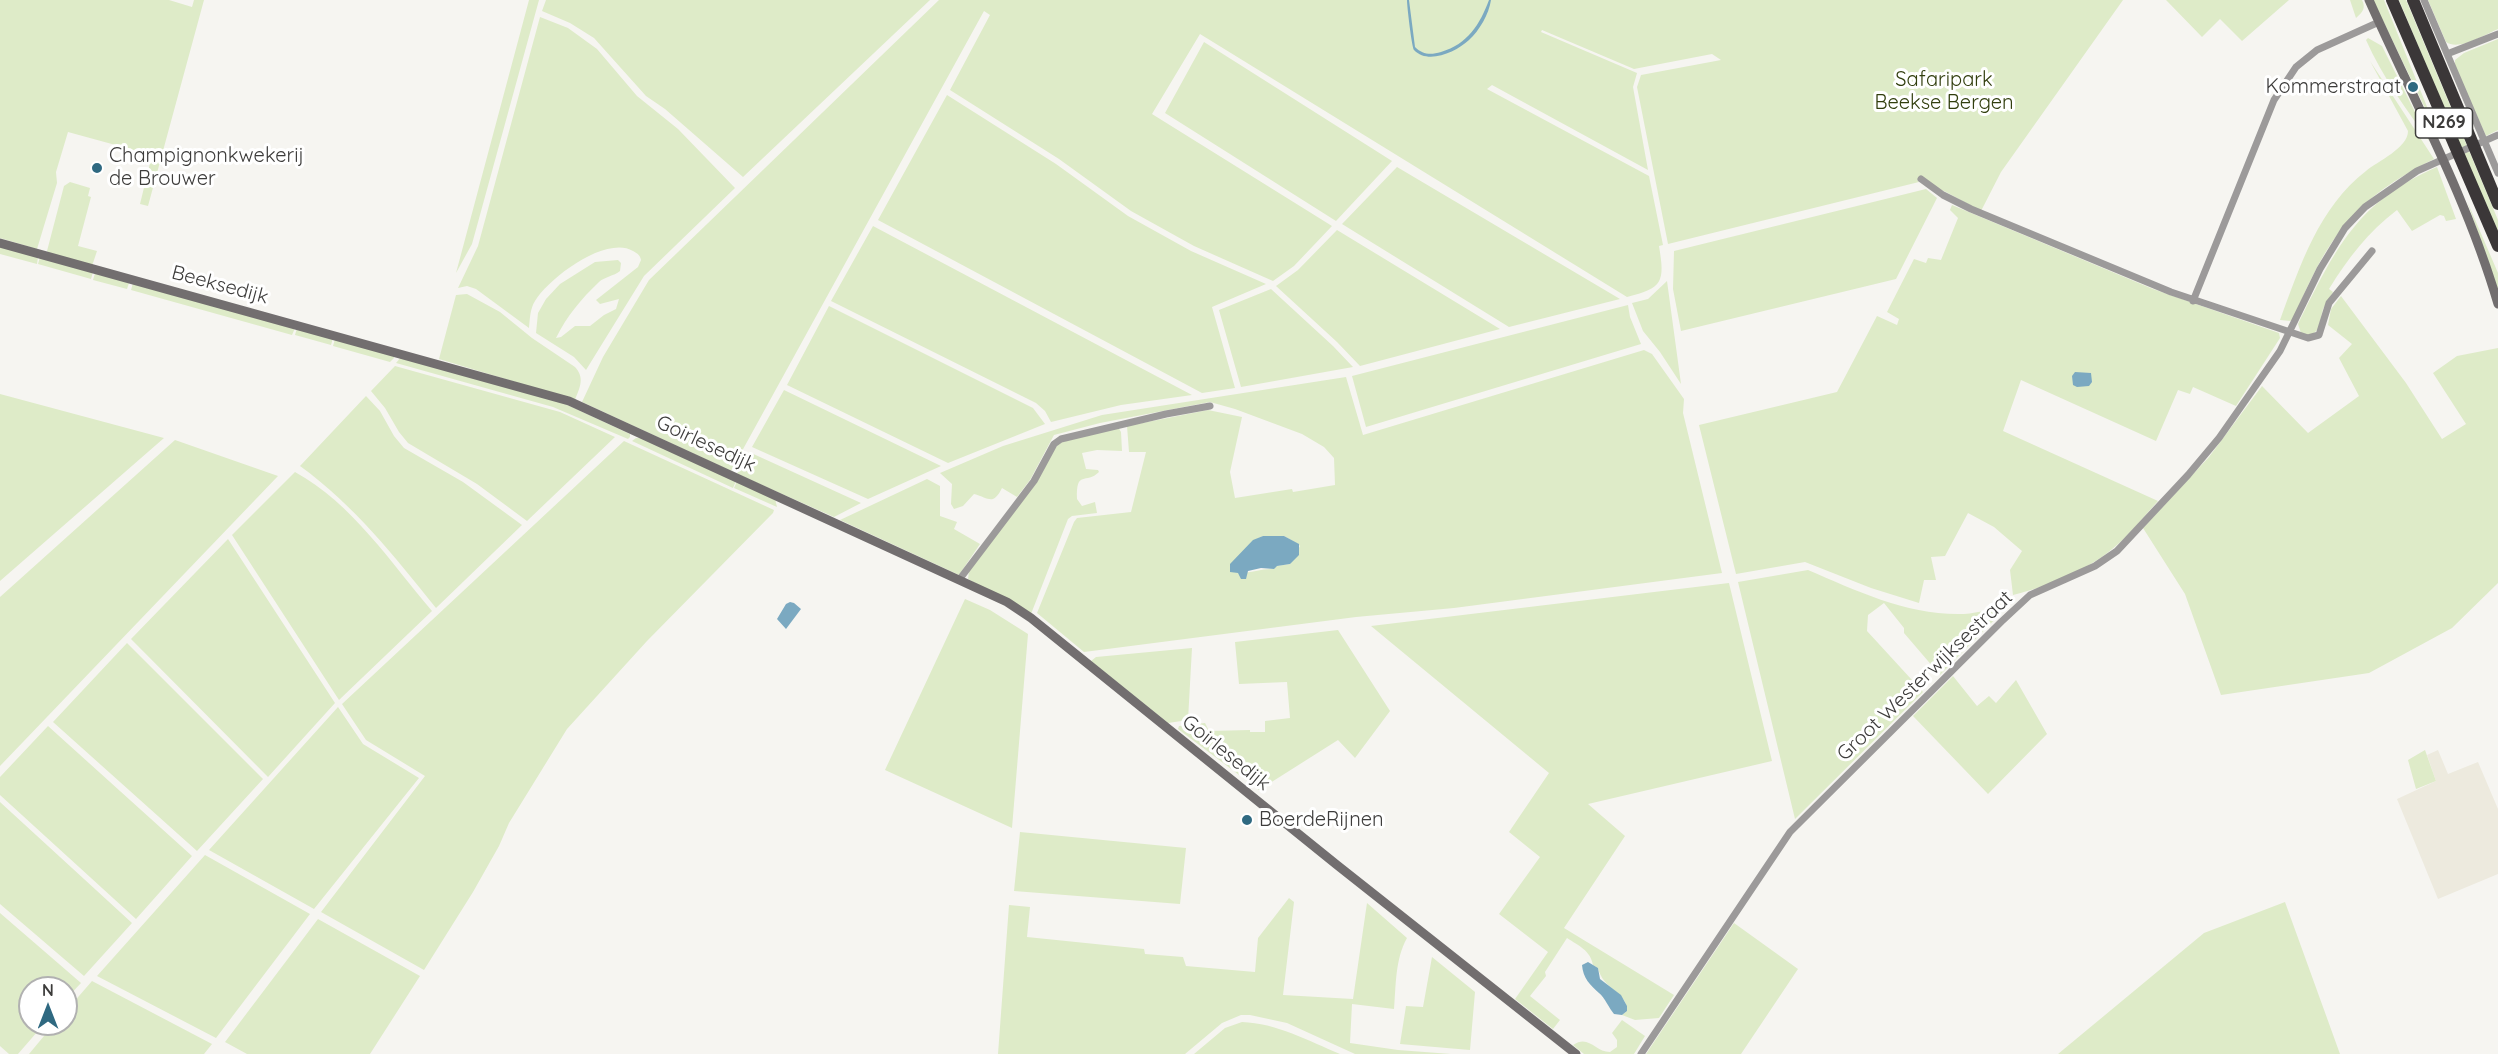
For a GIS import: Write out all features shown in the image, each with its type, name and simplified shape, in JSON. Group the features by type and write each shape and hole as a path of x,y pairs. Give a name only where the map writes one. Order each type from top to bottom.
{"highway":[{"name":"N269","path":"2392,0 2498,246"},
{"name":"N269","path":"2413,0 2498,204"}],"street":[{"path":"2369,0 2444,160 2484,256 2498,304"},
{"path":"2424,0 2498,173"},
{"path":"2193,301 2274,100 2289,75 2317,50 2379,22"},
{"path":"2447,54 2498,34"},
{"name":"Groot Westerwijksestraat","path":"1641,1054 1790,832 2030,595 2095,566 2117,550 2140,528 2219,438 2280,351 2320,269 2345,228 2365,207 2417,171 2498,135"},
{"path":"1921,179 1943,195 1996,220 2193,301 2308,338 2319,334 2329,303 2372,251"},
{"name":"Beeksedijk","path":"0,243 430,362"},
{"name":"Goirlesedijk","path":"430,362 568,401 1007,602 1031,618 1327,858 1576,1054"},
{"path":"959,580 1034,481 1054,444 1061,439 1210,406"}],"shaded area":[{"path":"2438,750 2448,774 2478,762 2498,809 2498,874 2438,899 2397,799 2436,781 2427,755"}],"green space":[{"path":"0,0 169,0 192,7 194,0 204,0 148,206 140,204 152,155 68,132 56,172 57,183 37,249 0,238"},
{"path":"529,0 539,0 472,244 456,273"},
{"path":"546,0 930,0 743,177 665,109 646,96 594,38 570,23 542,11"},
{"name":"Safaripark Beekse Bergen","path":"939,0 2123,0 2001,172 1981,211 1946,192 1917,180 1919,182 1668,244 1637,87 1641,75 1721,60 1712,54 1634,69 1542,30 1541,32 1637,73 1633,87 1648,170 1492,85 1487,89 1649,176 1663,245 1659,246 1661,276 1655,286 1627,297 1200,34 1152,114 1332,226 1294,266 1273,281 1194,246 1131,211 1059,159 950,90 990,15 984,11 731,471 582,402 603,357 649,280"},
{"path":"2166,0 2289,0 2242,41 2220,19 2202,37"},
{"path":"2350,0 2362,0 2364,5 2356,18"},
{"path":"2373,0 2384,0 2438,134 2437,133"},
{"path":"2399,0 2406,0 2498,220 2498,238"},
{"path":"2428,0 2498,0 2498,29 2458,45 2446,42"},
{"path":"540,17 568,28 597,49 637,96 678,129 735,188 644,276 586,370 574,357 536,333 538,313 546,299 560,284 595,262 618,260 621,263 620,271 601,280 586,295 556,338 561,337 575,326 590,326 616,309 619,299 600,304 596,300 638,267 641,260 633,251 622,248 608,249 579,261 565,271 552,281 535,301 531,310 529,328 476,289 467,286 458,288 478,246"},
{"path":"2368,38 2382,46 2430,142 2387,80 2366,40"},
{"path":"2498,39 2498,130 2486,136 2455,67 2455,60 2464,53"},
{"path":"1204,42 1392,161 1336,221 1165,113"},
{"path":"2370,61 2434,159 2383,190 2346,223 2319,264 2294,318 2291,321 2280,320 2295,279 2323,220 2350,186 2366,171 2392,154 2407,137 2408,131"},
{"path":"947,95 1056,164 1128,216 1191,251 1266,284 1212,307 1235,388 1202,393 878,220"},
{"path":"1397,167 1620,299 1509,327 1342,224"},
{"path":"2437,167 2456,219 2446,221 2444,216 2440,215 2412,231 2397,210 2368,236 2336,278 2329,289 2333,292 2323,309 2318,329 2311,336 2301,333 2298,324 2324,273 2351,231 2386,196"},
{"path":"70,182 90,188 88,196 91,197 78,246 97,251 92,266 50,254 47,251 64,186"},
{"path":"1926,189 1937,198 1896,279 1681,331 1673,289 1674,251"},
{"path":"2467,201 2498,273 2498,290"},
{"path":"1952,205 2153,289 2279,333 2280,338 2236,406 2193,387 2190,394 2178,390 2156,441 2021,380 2003,431 2158,501 2117,545 2094,562 2068,576 2013,595 2010,570 2022,551 1994,527 1968,513 1945,556 1931,557 1936,580 1924,580 1919,603 1871,588 1805,562 1736,574 1699,425 1837,392 1877,316 1897,325 1899,319 1887,312 1914,259 1926,263 1928,258 1941,260 1958,218 1950,210"},
{"path":"873,226 1192,395 1121,405 1051,422 1045,411 1036,403 831,301"},
{"path":"1337,230 1500,329 1360,366 1276,286 1298,270"},
{"path":"0,246 38,257 37,264 0,254"},
{"path":"40,257 93,272 91,279 38,264"},
{"path":"95,273 129,283 127,289 93,280"},
{"path":"1667,281 1681,384 1643,331 1632,303 1648,299"},
{"path":"133,283 295,328 292,335 131,290"},
{"path":"1271,289 1353,367 1241,387 1219,310"},
{"path":"467,294 500,312 532,338 575,367 581,379 575,400 439,359 456,295"},
{"path":"2341,296 2406,383 2442,439 2466,424 2433,373 2457,356 2498,348 2498,583 2452,628 2369,673 2221,695 2185,594 2143,528 2209,457 2262,386 2308,433 2359,396 2339,358 2352,344 2328,325 2331,309"},
{"path":"1628,305 1630,317 1641,344 1366,427 1352,376"},
{"path":"829,306 1033,408 1045,424 948,463 787,385"},
{"path":"297,328 333,338 331,345 295,335"},
{"path":"335,339 394,355 394,358 390,362 333,346"},
{"path":"1644,350 1652,354 1684,399 1683,413 1722,573 1454,608 1356,617 1084,652 1037,613 1077,518 1131,512 1146,452 1129,452 1127,426 1208,410 1242,417 1230,472 1235,498 1335,485 1334,458 1324,447 1302,434 1210,402 1100,423 1054,435 1030,480 1017,497 1002,488 993,499 974,494 963,506 954,509 951,504 952,484 940,473 1003,446 1102,415 1346,377 1363,435","holes":["1263,536 1284,536 1300,546 1290,564 1276,566 1274,569 1234,572 1253,541"]},
{"path":"401,357 559,401 630,434 630,437 628,439 553,407 396,363"},
{"path":"395,366 560,412 615,437 527,521 477,484 408,443 371,391"},
{"path":"784,390 941,466 868,499 752,447"},
{"path":"0,394 164,438 0,581"},
{"path":"366,396 380,411 394,436 404,448 463,482 522,525 436,608 356,515 320,481 300,466"},
{"path":"1118,427 1121,432 1122,451 1097,450 1082,453 1086,469 1099,472 1080,481 1077,499 1082,506 1095,502 1097,513 1072,516 1068,519 1031,614 968,579 969,571 1061,440"},
{"path":"641,438 736,481 733,488 632,441"},
{"path":"175,440 278,476 0,766 0,597"},
{"path":"624,441 774,510 773,513 647,641 567,729 509,823 473,892 424,970 321,912 425,776 366,740 342,704"},
{"path":"749,452 861,503 834,517 737,474"},
{"path":"295,472 316,485 353,517 432,611 339,700 232,535"},
{"path":"927,479 940,486 940,516 957,522 954,529 980,544 959,575 840,520"},
{"path":"737,481 775,499 777,507 734,488"},
{"path":"228,539 335,703 268,777 131,639"},
{"path":"1808,570 1884,601 1923,611 1964,614 2009,605 1940,675 1904,633 1904,628 1884,603 1868,615 1867,631 1923,692 1795,819 1738,582"},
{"path":"1729,583 1772,761 1588,804 1625,836 1564,928 1674,995 1659,1018 1635,1020 1622,1015 1627,1011 1623,999 1605,981 1587,952 1567,938 1545,972 1546,976 1530,996 1560,1020 1553,1029 1515,999 1548,952 1499,914 1540,857 1509,832 1549,773 1371,626"},
{"path":"965,599 990,610 1028,634 1012,828 885,770"},
{"path":"1338,630 1390,711 1355,758 1338,740 1259,790 1178,729 1179,726 1205,723 1209,731 1265,732 1265,721 1290,718 1287,682 1239,684 1235,642"},
{"path":"127,643 263,779 197,851 53,722"},
{"path":"1192,648 1188,720 1168,723 1091,661 1096,657"},
{"path":"1953,676 1977,706 1989,696 1996,703 2016,680 2047,734 1988,794 1913,716"},
{"path":"338,707 363,744 419,778 314,909 209,850"},
{"path":"48,726 192,856 136,919 0,795 0,777"},
{"path":"2425,750 2436,781 2416,789 2408,760"},
{"path":"0,802 132,923 84,976 0,904"},
{"path":"1020,832 1186,848 1180,904 1014,891"},
{"path":"205,855 310,914 216,1038 97,976"},
{"path":"1289,898 1294,902 1283,995 1353,999 1367,903 1407,938 1398,964 1394,1009 1352,1004 1350,1043 1451,1054 1355,1054 1287,1023 1241,1015 1222,1023 1185,1054 998,1054 1009,905 1030,907 1027,937 1144,949 1145,954 1183,957 1186,966 1255,972 1258,938"},
{"path":"2285,902 2340,1054 2058,1054 2204,933"},
{"path":"0,913 73,976 18,976 18,1036 34,1036 18,1054 9,1054 0,1046"},
{"path":"318,919 420,976 370,1054 247,1054 225,1042"},
{"path":"1734,923 1798,969 1741,1054 1646,1054"},
{"path":"1432,957 1475,992 1470,1050 1400,1044 1406,1006 1423,1007"},
{"path":"92,981 212,1044 204,1054 29,1054 44,1036 78,1036 78,997"},
{"path":"1622,1020 1645,1036 1634,1054 1584,1054 1573,1045 1583,1041 1610,1052 1617,1047 1617,1040 1612,1033"},
{"path":"1242,1022 1280,1029 1340,1054 1194,1054 1225,1028"}],"water":[{"path":"1407,0 1409,0 1415,47 1421,52 1430,54 1459,44 1466,38 1477,25 1491,0 1483,22 1469,40 1457,49 1434,57 1414,50"},
{"path":"2075,372 2091,373 2092,382 2089,386 2073,385 2072,376"},
{"path":"1263,536 1284,536 1299,544 1299,555 1290,564 1277,566 1274,569 1261,568 1248,571 1246,579 1241,579 1238,573 1230,572 1230,564 1253,540"},
{"path":"790,602 801,609 786,629 777,619 786,604"},
{"path":"1588,962 1598,968 1600,979 1621,995 1627,1006 1627,1011 1622,1015 1614,1014 1588,981 1582,965"}],"place":[{"name":"Kommerstraat","path":"2413,87"},
{"name":"Champignonkwekerij de Brouwer","path":"97,168"},
{"name":"BoerdeRijnen","path":"1247,820"}]}
